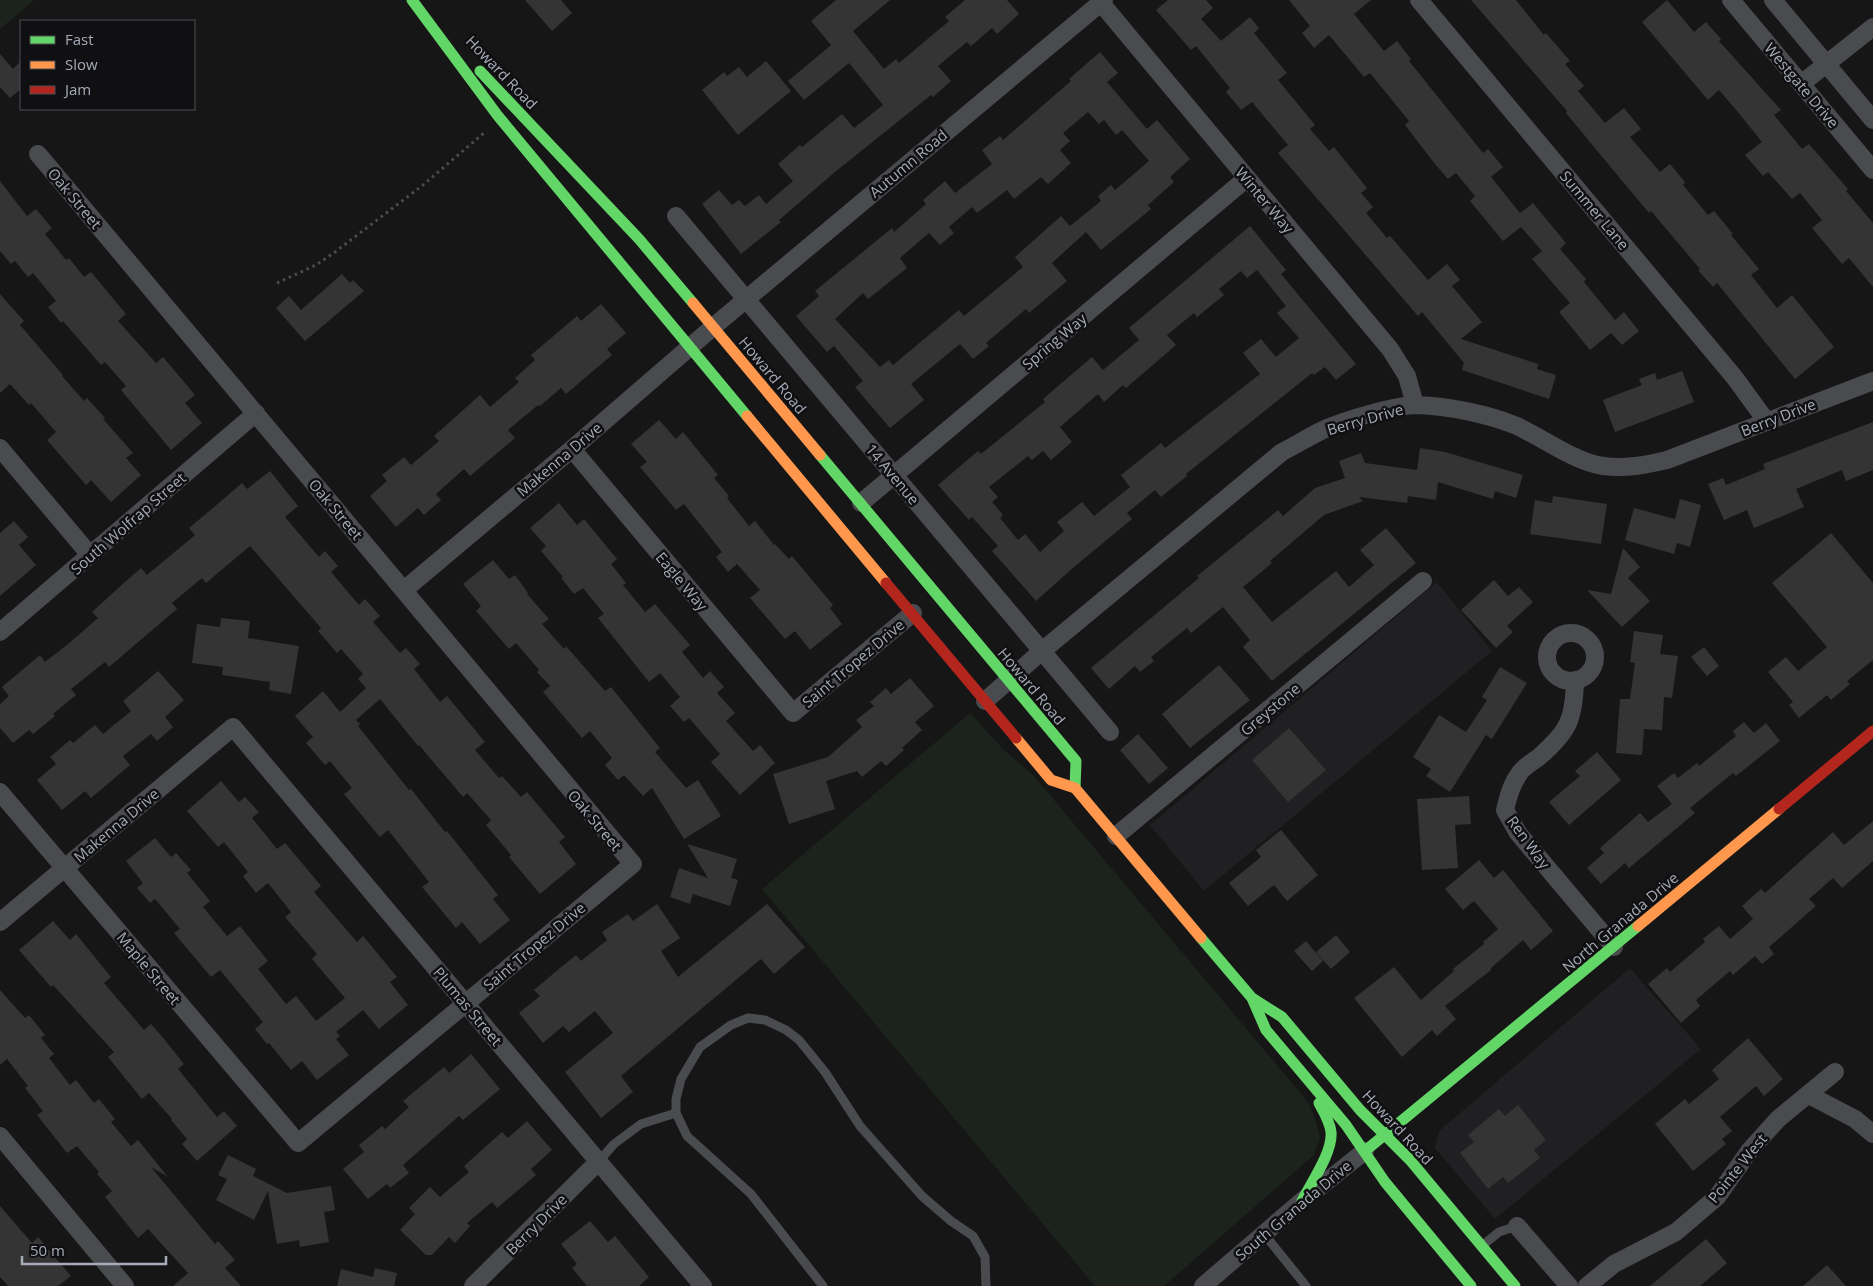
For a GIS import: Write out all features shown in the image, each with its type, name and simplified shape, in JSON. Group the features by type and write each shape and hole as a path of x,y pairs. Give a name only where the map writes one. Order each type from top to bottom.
{"main road":[{"name":"Howard Road","path":"413,1 498,116 688,348 1052,780 1075,788 1252,998 1266,1030 1365,1151 1385,1182 1471,1286"},
{"name":"Howard Road","path":"413,1 634,233 1076,761 1075,788"},
{"name":"North Granada Drive","path":"1384,1135 1614,947 1873,731"},
{"name":"Howard Road","path":"1252,998 1282,1016 1360,1110 1410,1160 1515,1286"},
{"path":"1302,1201 1328,1150 1331,1134 1324,1112 1303,1073"},
{"name":"South Granada Drive","path":"1365,1151 1384,1135"}],"street":[{"name":"Summer Lane","path":"1419,0 1729,370 1767,422"},
{"name":"Westgate Drive","path":"1731,0 1873,170"},
{"path":"1773,0 1873,120"},
{"name":"Autumn Road","path":"713,327 1103,1"},
{"name":"Winter Way","path":"1103,1 1247,178 1390,349 1407,376 1415,405"},
{"path":"1801,84 1873,27"},
{"name":"Oak Street","path":"38,154 632,864"},
{"name":"Spring Way","path":"861,503 1247,178"},
{"name":"14 Avenue","path":"676,216 1110,732"},
{"name":"Makenna Drive","path":"404,590 572,449 713,327"},
{"name":"Berry Drive","path":"986,701 1042,651 1282,452 1326,428 1376,412 1415,405 1464,410 1516,426 1573,455 1601,466 1624,468 1667,460 1873,381"},
{"name":"South Wolfrap Street","path":"0,632 256,413"},
{"path":"0,448 90,555"},
{"name":"Eagle Way","path":"572,449 793,713"},
{"name":"Greystone","path":"1116,836 1423,581"},
{"name":"Saint Tropez Drive","path":"793,713 913,613"},
{"name":"Ren Way","path":"1575,680 1574,709 1568,725 1559,740 1519,773 1510,792 1506,810 1518,833 1614,947"},
{"name":"Makenna Drive","path":"0,922 232,727"},
{"name":"Plumas Street","path":"232,727 599,1161 702,1286"},
{"name":"Maple Street","path":"0,792 298,1144"},
{"name":"Saint Tropez Drive","path":"298,1144 632,864"},
{"name":"Pointe West","path":"1587,1286 1614,1264 1683,1227 1717,1197 1750,1150 1778,1119 1835,1072"},
{"path":"1809,1094 1855,1119 1873,1134"},
{"path":"0,1136 125,1286"},
{"name":"South Granada Drive","path":"1202,1286 1302,1201 1365,1151"},
{"name":"Berry Drive","path":"473,1286 599,1161"},
{"path":"1517,1226 1569,1286"}],"lane":[{"path":"823,1286 750,1194 686,1136 676,1113 676,1099 681,1079 700,1047 731,1025 748,1018 765,1020 786,1030 799,1040 813,1056 860,1126 922,1196 951,1221 973,1236 985,1257 986,1286"},
{"path":"599,1161 614,1144 641,1124 676,1113"},
{"path":"1482,1246 1499,1232 1517,1226"},
{"path":"1264,1234 1306,1286"}],"path":[{"path":"277,283 316,265 335,252 423,185 489,128 498,116"}],"shaded area":[{"path":"0,0 34,0 0,29"},
{"path":"1437,582 1492,651 1204,891 1150,825"},
{"path":"970,713 1002,748 1033,775 1308,1102 1316,1121 1320,1139 1313,1156 1164,1286 1095,1286 762,889"},
{"path":"1630,968 1701,1049 1495,1219 1435,1148 1439,1131"}],"building":[{"path":"525,0 561,0 572,13 552,31"},
{"path":"836,0 890,0 853,31 884,69 896,59 899,63 949,21 945,17 965,0 1007,0 1019,14 997,34 992,28 971,46 967,42 938,66 951,81 835,172 779,220 781,222 741,254 702,204 719,190 732,205 739,200 745,206 759,195 766,204 793,181 778,164 800,145 802,147 842,114 854,128 883,105 849,63 804,100 788,81 831,45 811,21"},
{"path":"1168,0 1206,0 1213,8 1201,19 1221,41 1250,17 1259,28 1254,33 1287,73 1278,80 1315,125 1310,129 1329,151 1334,147 1367,188 1361,193 1373,207 1366,213 1387,238 1390,236 1428,280 1447,264 1460,280 1452,286 1482,322 1461,339 1538,364 1537,369 1556,375 1549,399 1462,370 1464,363 1422,312 1418,316 1278,153 1288,145 1252,102 1241,110 1226,92 1230,88 1196,46 1191,50 1156,10"},
{"path":"1289,0 1371,0 1354,14 1384,51 1397,41 1411,59 1409,61 1483,153 1488,149 1503,167 1491,177 1520,213 1533,203 1566,243 1560,249 1586,279 1584,282 1615,320 1624,312 1639,331 1622,345 1611,333 1590,350 1559,312 1570,303 1532,259 1542,251 1521,227 1503,241 1470,201 1475,196 1456,173 1448,179 1435,164 1405,125 1409,121 1370,73 1364,77 1329,35 1314,48 1302,33 1310,26"},
{"path":"1471,0 1516,0 1544,35 1546,33 1570,61 1565,64 1584,86 1578,91 1605,123 1624,108 1641,129 1630,137 1660,172 1670,164 1685,182 1683,185 1708,215 1714,211 1759,269 1751,275 1777,308 1792,295 1834,347 1795,379 1717,283 1713,287 1651,211 1649,213 1566,113 1567,111"},
{"path":"1667,0 1694,32 1706,22 1721,39 1719,41 1781,110 1774,115 1802,149 1809,144 1848,189 1846,191 1873,223 1873,287 1849,258 1842,264 1812,228 1822,220 1800,193 1792,199 1768,172 1763,176 1745,155 1762,142 1719,90 1708,100 1642,22"},
{"path":"1100,52 1118,73 1107,82 1147,129 1157,120 1190,159 1170,177 1174,182 1148,205 1151,209 1101,250 1086,232 1052,263 1067,281 1029,313 1026,309 986,343 989,346 973,359 960,344 911,384 924,400 890,428 855,387 863,381 834,346 827,352 796,316 819,296 815,291 892,228 894,232 926,204 923,200 945,181 955,193 992,164 982,150 1000,136 1003,140 1071,81 1069,79","holes":["1088,112 1099,124 1104,120 1116,135 1122,130 1149,161 1115,190 1111,185 1098,196 1101,201 1070,226 1061,216 1015,257 1023,267 964,316 959,310 893,365 889,360 880,367 835,319 863,293 868,299 907,268 900,258 929,233 940,245 954,233 949,227 972,207 977,213 1007,190 1014,199 1041,177 1048,184 1071,163 1060,150 1070,141 1063,133"]},
{"path":"0,54 13,69 20,62 20,90 10,98 0,87"},
{"path":"766,61 791,91 738,135 702,90 724,72 727,76 739,67 747,77"},
{"path":"0,181 27,216 36,209 52,228 45,234 66,260 69,258 84,277 91,272 126,314 118,321 156,363 163,357 195,395 185,403 202,423 171,450 121,390 126,386 105,362 101,365 63,321 61,323 48,307 56,301 33,273 28,277 15,261 11,264 0,251"},
{"path":"1250,226 1286,270 1281,274 1356,364 1336,380 1325,367 1314,375 1312,373 1186,474 1187,476 1161,497 1155,490 1127,513 1132,519 1036,601 992,551 998,546 972,517 969,520 938,485 978,451 981,454 1045,402 1043,399 1092,357 1103,370 1139,340 1129,328","holes":["1257,270 1286,306 1277,313 1299,338 1276,357 1261,339 1243,353 1260,374 1165,448 1161,443 1121,475 1130,487 1094,516 1082,502 1057,522 1064,531 1040,552 1025,534 1018,540 1000,518 1003,515 992,502 998,497 989,487 1028,456 1032,460 1043,451 1051,460 1072,442 1060,427 1098,394 1104,402 1123,385 1126,388 1176,345 1167,335 1194,313 1197,317 1224,295 1219,289 1241,271 1247,278"]},
{"path":"342,274 350,283 353,280 364,291 305,341 276,308 289,296 301,310"},
{"path":"0,294 24,321 20,325 62,376 84,401 87,398 133,453 126,458 141,475 111,502 91,480 86,485 47,440 56,432 31,403 29,405 10,384 0,393"},
{"path":"601,304 626,333 607,349 612,355 566,394 561,388 508,430 515,438 470,476 464,469 436,494 441,500 424,515 418,508 396,527 370,496 387,481 382,475 404,457 411,465 439,441 434,436 480,395 490,407 519,382 515,378 535,360 531,355 577,316 581,321"},
{"path":"1682,371 1694,402 1615,432 1603,400 1642,385 1639,379 1655,373 1657,380"},
{"path":"659,420 676,439 683,432 718,475 714,478 729,496 727,498 749,526 755,521 774,545 789,559 792,556 833,605 830,608 842,624 810,650 795,631 785,639 750,598 760,590 737,564 728,572 716,557 722,552 684,504 676,510 640,467 647,462 631,444"},
{"path":"1873,422 1873,470 1846,481 1842,470 1796,489 1804,507 1754,528 1747,510 1724,520 1708,484 1723,478 1726,485 1765,469 1763,464"},
{"path":"1420,448 1445,452 1523,475 1516,498 1495,491 1493,499 1438,482 1436,500 1408,496 1407,503 1359,497 1363,501 1324,515 1243,587 1272,622 1336,571 1349,587 1374,565 1360,550 1386,528 1416,563 1272,681 1243,647 1250,640 1223,607 1191,633 1187,628 1151,657 1154,661 1140,672 1135,666 1109,689 1091,668 1199,578 1197,576 1278,510 1283,516 1315,488 1345,478 1339,461 1361,453 1365,463 1417,470"},
{"path":"270,471 298,506 285,517 319,557 325,551 338,566 331,572 359,605 365,599 380,616 373,622 400,653 406,648 420,664 414,669 440,702 447,696 485,742 475,750 499,778 502,776 521,797 527,792 565,837 559,842 576,864 540,894 509,857 511,855 486,825 491,820 467,793 463,797 380,699 356,720 360,724 358,726 409,790 411,789 445,832 447,831 498,895 493,899 510,920 480,944 462,922 456,928 422,887 429,882 388,830 380,837 344,794 352,788 330,761 325,765 306,743 313,737 295,716 323,691 340,712 366,688 358,679 363,674 341,649 337,653 318,631 321,628 250,546 206,583 202,578 172,603 177,609 109,667 105,662 71,689 76,695 33,734 29,730 13,743 0,728 0,704 9,696 2,687 40,655 45,662 68,644 98,618 92,612 141,568 147,575 195,535 189,528 242,483 247,489"},
{"path":"1553,496 1607,504 1601,544 1530,534 1535,500 1552,503"},
{"path":"1680,499 1701,505 1690,547 1677,543 1674,554 1625,540 1634,508 1675,519"},
{"path":"559,503 577,525 584,519 617,559 611,564 626,583 623,585 645,612 655,604 690,645 682,652 703,678 710,671 724,687 717,693 735,713 726,721 753,751 760,745 775,763 740,795 711,762 720,754 689,718 684,722 670,706 680,697 660,673 649,682 598,618 604,614 583,588 574,594 561,578 563,577 541,551 546,546 530,528"},
{"path":"14,521 28,537 19,545 36,565 0,596 0,533"},
{"path":"1831,533 1873,583 1873,660 1847,681 1850,684 1831,700 1827,695 1799,718 1789,705 1793,702 1768,672 1786,657 1798,671 1827,647 1772,583"},
{"path":"1623,548 1640,567 1628,578 1650,601 1622,627 1587,590 1611,594"},
{"path":"493,560 509,579 515,575 527,594 549,619 542,624 564,649 566,646 605,691 611,687 660,748 655,752 686,788 698,780 721,816 684,839 652,788 643,796 624,775 618,780 605,765 612,758 590,731 582,738 543,692 550,686 537,672 539,670 516,643 509,649 476,611 481,606 463,584"},
{"path":"1494,580 1508,596 1519,587 1533,602 1507,626 1513,632 1496,648 1461,610"},
{"path":"221,618 250,621 248,638 299,646 291,694 269,690 270,682 222,675 223,667 192,663 197,624 220,627"},
{"path":"1634,631 1663,635 1660,654 1678,656 1672,698 1664,697 1662,730 1644,729 1642,755 1616,753 1620,699 1630,699 1635,663 1630,662"},
{"path":"1704,647 1719,666 1707,676 1691,657"},
{"path":"1219,665 1250,700 1190,748 1162,714"},
{"path":"1500,667 1527,683 1492,739 1486,735 1450,792 1426,776 1431,769 1413,757 1439,715 1466,732 1487,700 1482,697"},
{"path":"158,671 184,700 165,717 173,727 157,741 151,734 123,756 130,765 91,798 85,791 62,810 37,780 56,764 50,757 70,740 73,743 95,725 103,734 131,711 123,701"},
{"path":"910,678 934,706 915,722 922,730 886,766 881,761 862,777 857,771 826,781 835,809 789,824 773,774 828,757 862,727 856,720 874,706 870,702 886,688 891,694"},
{"path":"1744,722 1754,733 1766,723 1780,741 1736,776 1733,773 1690,808 1695,813 1629,868 1625,863 1601,884 1587,868 1604,853 1600,848 1640,813 1648,822 1672,804 1657,786 1674,773 1678,778 1697,763 1699,766 1736,736 1733,731"},
{"path":"1289,728 1326,770 1288,802 1252,760"},
{"path":"1138,734 1168,768 1149,784 1120,750"},
{"path":"1597,752 1621,780 1569,825 1549,802 1580,776 1575,771"},
{"path":"221,781 239,802 245,797 259,812 252,818 277,849 285,843 321,886 314,892 357,942 363,936 397,977 390,982 408,1005 379,1029 363,1010 336,1032 340,1036 336,1039 349,1055 317,1080 302,1061 291,1070 269,1043 267,1044 255,1029 263,1022 220,970 211,977 174,933 180,929 155,899 150,903 137,888 143,883 126,861 155,838 171,857 176,853 191,870 187,873 210,901 203,907 227,936 240,926 268,961 258,969 286,1004 296,996 316,1021 345,998 312,959 317,954 285,917 291,912 268,883 256,893 243,876 248,872 224,842 218,847 187,811"},
{"path":"1469,796 1471,824 1455,825 1458,868 1422,870 1417,799"},
{"path":"1873,821 1873,861 1842,888 1833,878 1809,899 1816,906 1769,947 1774,954 1762,964 1755,956 1733,975 1730,971 1696,1000 1700,1006 1681,1023 1648,984 1667,968 1670,972 1705,942 1703,939 1719,926 1730,939 1753,919 1742,906 1761,889 1765,893 1833,832 1844,845"},
{"path":"1281,830 1318,875 1287,901 1274,885 1248,906 1229,883 1261,857 1256,850"},
{"path":"687,844 737,859 731,878 738,880 730,906 693,894 690,904 670,897 679,868 708,878"},
{"path":"1479,860 1494,878 1503,870 1553,931 1531,950 1523,940 1491,970 1445,1006 1456,1019 1437,1036 1432,1030 1402,1057 1354,998 1394,967 1421,1000 1454,971 1453,969 1484,944 1483,942 1498,929 1474,901 1463,910 1445,889"},
{"path":"657,904 680,938 661,951 678,977 767,904 805,947 774,974 761,959 621,1076 633,1092 601,1118 565,1072 613,1033 595,1011 569,1032 563,1026 543,1043 519,1013 540,996 534,990 560,968 576,955 581,961 607,940 602,932 628,914 633,921"},
{"path":"53,921 70,940 76,934 111,977 104,983 144,1030 151,1024 164,1039 184,1064 178,1069 217,1117 224,1111 237,1126 197,1161 182,1144 187,1139 172,1119 149,1093 142,1099 108,1057 114,1052 53,985 51,987 19,950"},
{"path":"1336,935 1350,952 1331,969 1316,952"},
{"path":"1306,941 1323,961 1312,971 1294,951"},
{"path":"0,990 25,1018 29,1015 45,1035 41,1038 54,1054 49,1058 70,1085 76,1080 94,1103 99,1099 115,1119 111,1122 131,1146 138,1140 168,1177 151,1167 215,1244 218,1241 235,1260 225,1268 241,1286 173,1286 188,1273 148,1229 138,1238 105,1197 112,1191 97,1174 99,1172 77,1146 67,1153 37,1115 43,1111 25,1088 28,1086 7,1059 0,1065"},
{"path":"1748,1038 1783,1079 1764,1096 1756,1086 1720,1117 1732,1131 1722,1139 1726,1144 1693,1171 1655,1124 1685,1099 1689,1104 1719,1079 1712,1070"},
{"path":"471,1054 500,1089 463,1120 459,1116 403,1165 409,1173 390,1188 387,1184 368,1199 343,1169 364,1152 359,1145 382,1126 385,1129 409,1107 403,1101 444,1067 449,1073"},
{"path":"1518,1105 1546,1140 1534,1150 1540,1158 1508,1183 1503,1177 1488,1189 1460,1153 1474,1142 1468,1135 1499,1109 1505,1116"},
{"path":"527,1121 552,1150 531,1169 536,1175 497,1208 492,1202 467,1223 470,1226 455,1243 449,1237 432,1255 426,1255 400,1230 415,1214 409,1208 430,1187 440,1197 469,1172 464,1166 502,1132 508,1138"},
{"path":"228,1155 256,1169 253,1176 287,1193 331,1186 335,1210 324,1212 329,1242 300,1247 299,1240 277,1244 268,1191 254,1220 216,1200 227,1179 218,1175"},
{"path":"0,1206 32,1243 38,1237 71,1276 58,1286 8,1286 0,1277"},
{"path":"590,1221 608,1242 615,1236 649,1277 639,1286 587,1286 572,1268 577,1264 561,1244"},
{"path":"1706,1239 1727,1263 1700,1286 1650,1286"},
{"path":"1827,1265 1846,1286 1803,1286"},
{"path":"375,1268 397,1273 394,1286 337,1286 341,1269 373,1277"}],"traffic: fast":[{"path":"412,0 498,116 747,416"},
{"path":"480,71 639,239 693,303"},
{"path":"820,455 1076,761 1075,788"},
{"path":"1365,1151 1638,926"},
{"path":"1201,938 1252,998 1266,1030 1346,1125 1385,1182 1471,1286"},
{"path":"1252,998 1282,1017 1360,1110 1410,1160 1515,1286"},
{"path":"1302,1201 1321,1167 1331,1140 1329,1125 1319,1103"}],"traffic: slow":[{"path":"693,303 820,455"},
{"path":"747,416 886,583"},
{"path":"1016,738 1051,780 1075,788 1201,938"},
{"path":"1638,926 1779,809"}],"traffic: jam":[{"path":"886,583 1016,738"},
{"path":"1779,809 1873,731"}]}
